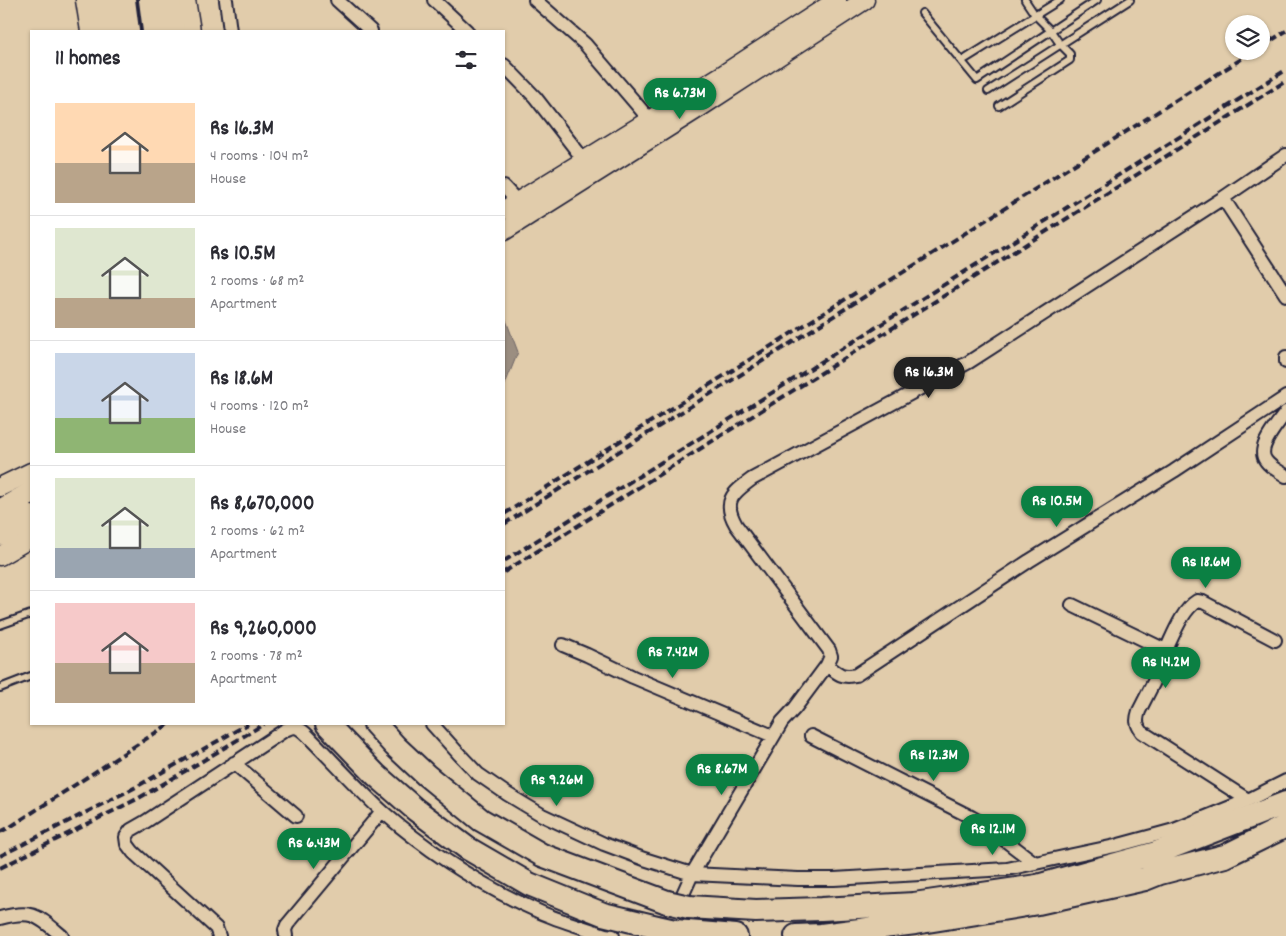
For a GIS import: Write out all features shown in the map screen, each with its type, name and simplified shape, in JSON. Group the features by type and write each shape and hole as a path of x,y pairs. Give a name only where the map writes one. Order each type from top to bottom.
{"highway":[{"path":"103,0 108,30"},
{"path":"124,0 128,30"},
{"path":"150,0 154,30"},
{"path":"169,0 174,30"},
{"path":"4,501 30,493"},
{"path":"328,725 376,775 416,810 467,848 529,884 603,914 666,932 736,936"},
{"path":"376,725 394,746 426,775 481,820 542,855 678,905 756,911 914,904 1037,886 1158,863 1225,856 1286,826"},
{"path":"796,936 821,935 915,923 1038,903 1145,879 1158,863 1286,803"}],"main road":[{"path":"85,0 90,30"},
{"path":"186,0 191,30"},
{"path":"505,230 756,62 837,0"},
{"path":"511,205 650,120 865,0"},
{"path":"4,501 30,473"},
{"path":"0,556 19,529"}],"street":[{"path":"226,0 230,30"},
{"path":"337,0 370,30"},
{"path":"434,0 466,30"},
{"path":"535,0 585,44 650,120"},
{"path":"505,67 535,97 584,160"},
{"path":"666,932 692,874 773,736 827,666 831,656 829,650 736,525 729,508 730,500 734,493 752,479 969,362 1223,198 1286,155"},
{"path":"505,190 511,205"},
{"path":"1223,198 1286,295"},
{"path":"1286,357 1286,362"},
{"path":"827,666 847,677 856,675 1030,561 1174,472 1286,397"},
{"path":"1286,412 1265,443 1262,453 1265,460 1273,468 1286,476"},
{"path":"1248,800 1142,732 1137,726 1136,719 1164,664 1165,652 1185,611 1191,604 1197,601 1203,602 1275,640"},
{"path":"1072,605 1161,648 1165,652"},
{"path":"563,645 633,677 773,736"},
{"path":"433,725 478,774 542,815 604,844 692,874 834,879 1007,868 1115,846 1174,830 1248,800 1286,781"},
{"path":"219,936 216,928 133,852 127,844 126,837 130,830 285,730 293,727 300,728 382,811 429,849 485,885 541,913 613,936"},
{"path":"811,736 971,816 1035,863"},
{"path":"234,763 296,816"},
{"path":"286,936 285,930 287,925 382,811"},
{"path":"0,918 11,915 30,914 39,917 62,936"}],"lane":[{"path":"998,106 1070,60 1070,54 1035,15 1025,0"},
{"path":"962,61 1060,0"},
{"path":"922,13 977,80 1097,0"},
{"path":"988,91 1130,0"},
{"path":"0,625 30,614"},
{"path":"0,688 30,676"}],"shaded area":[{"path":"505,318 518,352 505,384"}],"railway":[{"path":"1270,41 1286,31"},
{"path":"505,523 1240,60"},
{"path":"505,560 1286,70"},
{"path":"505,571 1286,81"},
{"path":"505,513 857,292"},
{"path":"0,832 167,725"},
{"path":"0,856 136,787 246,725"},
{"path":"0,868 139,798 262,725"}]}
